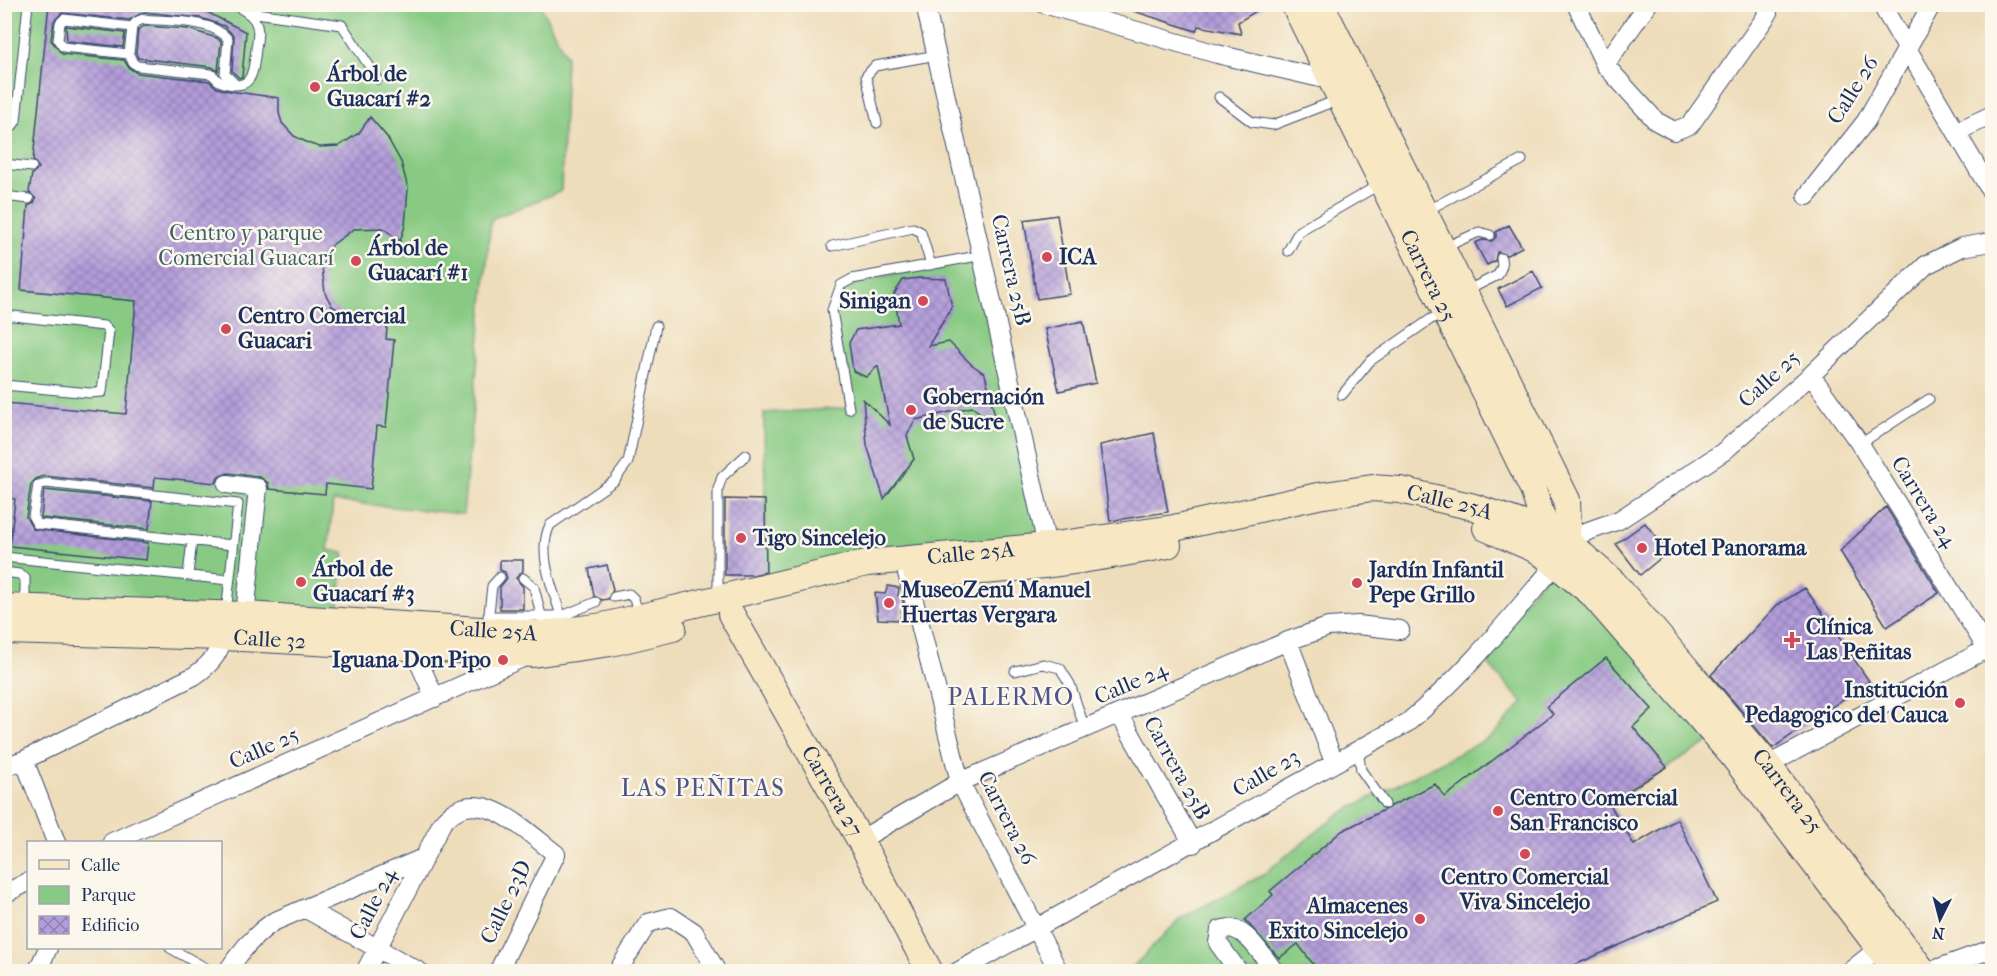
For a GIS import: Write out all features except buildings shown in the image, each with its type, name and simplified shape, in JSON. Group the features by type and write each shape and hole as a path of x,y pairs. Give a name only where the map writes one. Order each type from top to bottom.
{"main road":[{"name":"Carrera 25","path":"1294,4 1448,313 1533,489 1555,543 1614,618 1732,755 1897,972"},
{"name":"Carrera 25","path":"1321,4 1567,500 1569,525 1555,543"},
{"name":"Calle 25A","path":"412,637 488,624 550,631 611,643 867,563 1047,546 1174,528 1318,496 1372,488 1436,497 1555,543"},
{"name":"Calle 25A","path":"550,631 724,607 869,578 935,570 956,573 1114,555 1348,507 1377,504 1438,512 1520,542 1555,543"},
{"name":"Carrera 25","path":"1555,543 1613,582 1768,765 1926,972"},
{"path":"935,570 956,564 1042,556 1048,551 1047,546"},
{"name":"Calle 32","path":"15,607 412,637 550,631"},
{"name":"Carrera 27","path":"724,607 860,840 930,972"},
{"name":"Calle 32","path":"4,631 231,622"}],"street":[{"name":"Carrera 25B","path":"925,4 1047,546"},
{"path":"1044,4 1338,89"},
{"path":"1576,4 1605,65 1656,121 1674,131 1690,125 1766,9"},
{"path":"1605,65 1648,4"},
{"path":"1881,4 1958,131 1992,193"},
{"name":"Calle 26","path":"1807,196 1866,121 1932,4"},
{"path":"1958,131 1992,115"},
{"name":"Calle 25","path":"1555,543 1619,520 1724,452 1811,375 1926,265 1962,247 1992,242"},
{"name":"Carrera 24","path":"1811,375 1860,444 1990,650"},
{"path":"4,766 24,760 194,676 209,666 216,657 231,622 258,488 226,484"},
{"name":"Calle 23","path":"957,972 1036,926 1192,844 1334,762 1407,723 1443,693 1555,543"},
{"name":"Carrera 26","path":"908,573 960,782 1059,972"},
{"name":"Calle 24","path":"860,840 960,782 1288,641 1328,627 1358,625 1400,630"},
{"name":"Calle 25","path":"116,841 435,698 550,631"},
{"path":"412,637 435,698"},
{"path":"1288,641 1334,762"},
{"path":"1768,765 1990,650"},
{"name":"Carrera 25B","path":"1120,715 1192,844"},
{"path":"24,760 55,841"},
{"name":"Calle 24","path":"365,972 423,858 452,811 463,806 482,806 500,813 556,854"},
{"name":"Calle 23D","path":"498,972 556,854"},
{"path":"226,972 241,949 255,934 273,922 423,858"},
{"path":"4,894 27,882"},
{"path":"306,909 420,972"},
{"path":"618,972 648,923 671,917 694,932 717,972"},
{"path":"1239,972 1218,943 1220,930 1227,927 1237,929 1248,938 1275,972"},
{"path":"1849,972 1879,948"},
{"path":"1926,972 1992,949"}],"lane":[{"path":"4,130 11,128 16,121 28,4"},
{"path":"237,7 259,14 342,25 378,79"},
{"path":"236,85 226,77 228,41 220,31 207,26 143,19 132,27 129,54 133,63 138,66 211,74 219,82 236,85 244,84 252,76 258,33 253,18 237,7"},
{"path":"129,54 63,47 58,40 60,22 64,19 132,27"},
{"path":"877,123 866,76 869,70 875,66 937,55"},
{"path":"1219,97 1252,122 1273,125 1338,89"},
{"path":"1425,212 1522,160"},
{"path":"4,164 32,167"},
{"path":"1288,251 1299,231 1384,182"},
{"path":"4,196 29,198"},
{"path":"832,246 913,228 921,232 931,265"},
{"path":"1443,249 1479,232 1490,236"},
{"path":"849,409 832,310 841,285 852,279 983,255"},
{"path":"1464,292 1498,275 1502,266 1501,258"},
{"path":"1342,395 1370,361 1431,319 1448,313"},
{"path":"4,315 104,326 110,331 102,392 90,393 4,385"},
{"path":"550,631 544,553 545,536 550,525 614,481 628,462 656,326"},
{"path":"1860,444 1929,399"},
{"path":"724,607 718,489 722,477 746,455"},
{"path":"231,622 229,580 238,504 46,483 36,487 33,517 37,524 233,545"},
{"path":"188,575 192,541"},
{"path":"4,557 229,580"},
{"path":"4,572 19,574 25,578 15,607"},
{"path":"488,624 492,586 500,577"},
{"path":"523,578 531,582 534,587 550,631"},
{"path":"614,597 623,594 634,599 639,618"},
{"path":"550,631 596,602"},
{"path":"1015,671 1043,664 1060,668 1070,684 1085,729"},
{"path":"1358,749 1361,770 1385,804"},
{"path":"172,949 213,972"}],"green space":[{"name":"Centro y parque Comercial Guacarí","path":"5,5 540,5 566,56 561,191 491,219 463,514 333,501 328,550 344,553 337,621 5,607"},
{"path":"983,255 1047,546 766,575 764,413 849,408 833,326 841,285"},
{"name":"Centro Comercial San Francisco","path":"1557,563 1717,737 1609,803 1634,845 1677,819 1717,902 1559,971 1128,972 1181,918 1261,876 1339,814 1491,737 1523,703 1479,654"}],"place":[{"name":"Árbol de Guacarí #2","path":"315,87"},
{"name":"ICA","path":"1047,257"},
{"name":"Árbol de Guacarí #1","path":"356,261"},
{"name":"Sinigan","path":"923,301"},
{"name":"Centro Comercial Guacari","path":"226,329"},
{"name":"Gobernación de Sucre","path":"911,410"},
{"name":"Tigo Sincelejo","path":"741,538"},
{"name":"Hotel Panorama","path":"1642,548"},
{"name":"Árbol de Guacarí #3","path":"301,582"},
{"name":"Jardín Infantil Pepe Grillo","path":"1357,583"},
{"name":"MuseoZenú Manuel Huertas Vergara","path":"889,603"},
{"name":"Clínica Las Peñitas","path":"1792,640"},
{"name":"Iguana Don Pipo","path":"503,660"},
{"name":"Institución Pedagogico del Cauca","path":"1960,703"},
{"name":"Centro Comercial San Francisco","path":"1498,811"},
{"name":"Centro Comercial Viva Sincelejo","path":"1525,854"},
{"name":"Almacenes Exito Sincelejo","path":"1420,919"}],"district":[{"name":"PALERMO","path":"1011,697"},
{"name":"LAS PEÑITAS","path":"703,788"}]}
